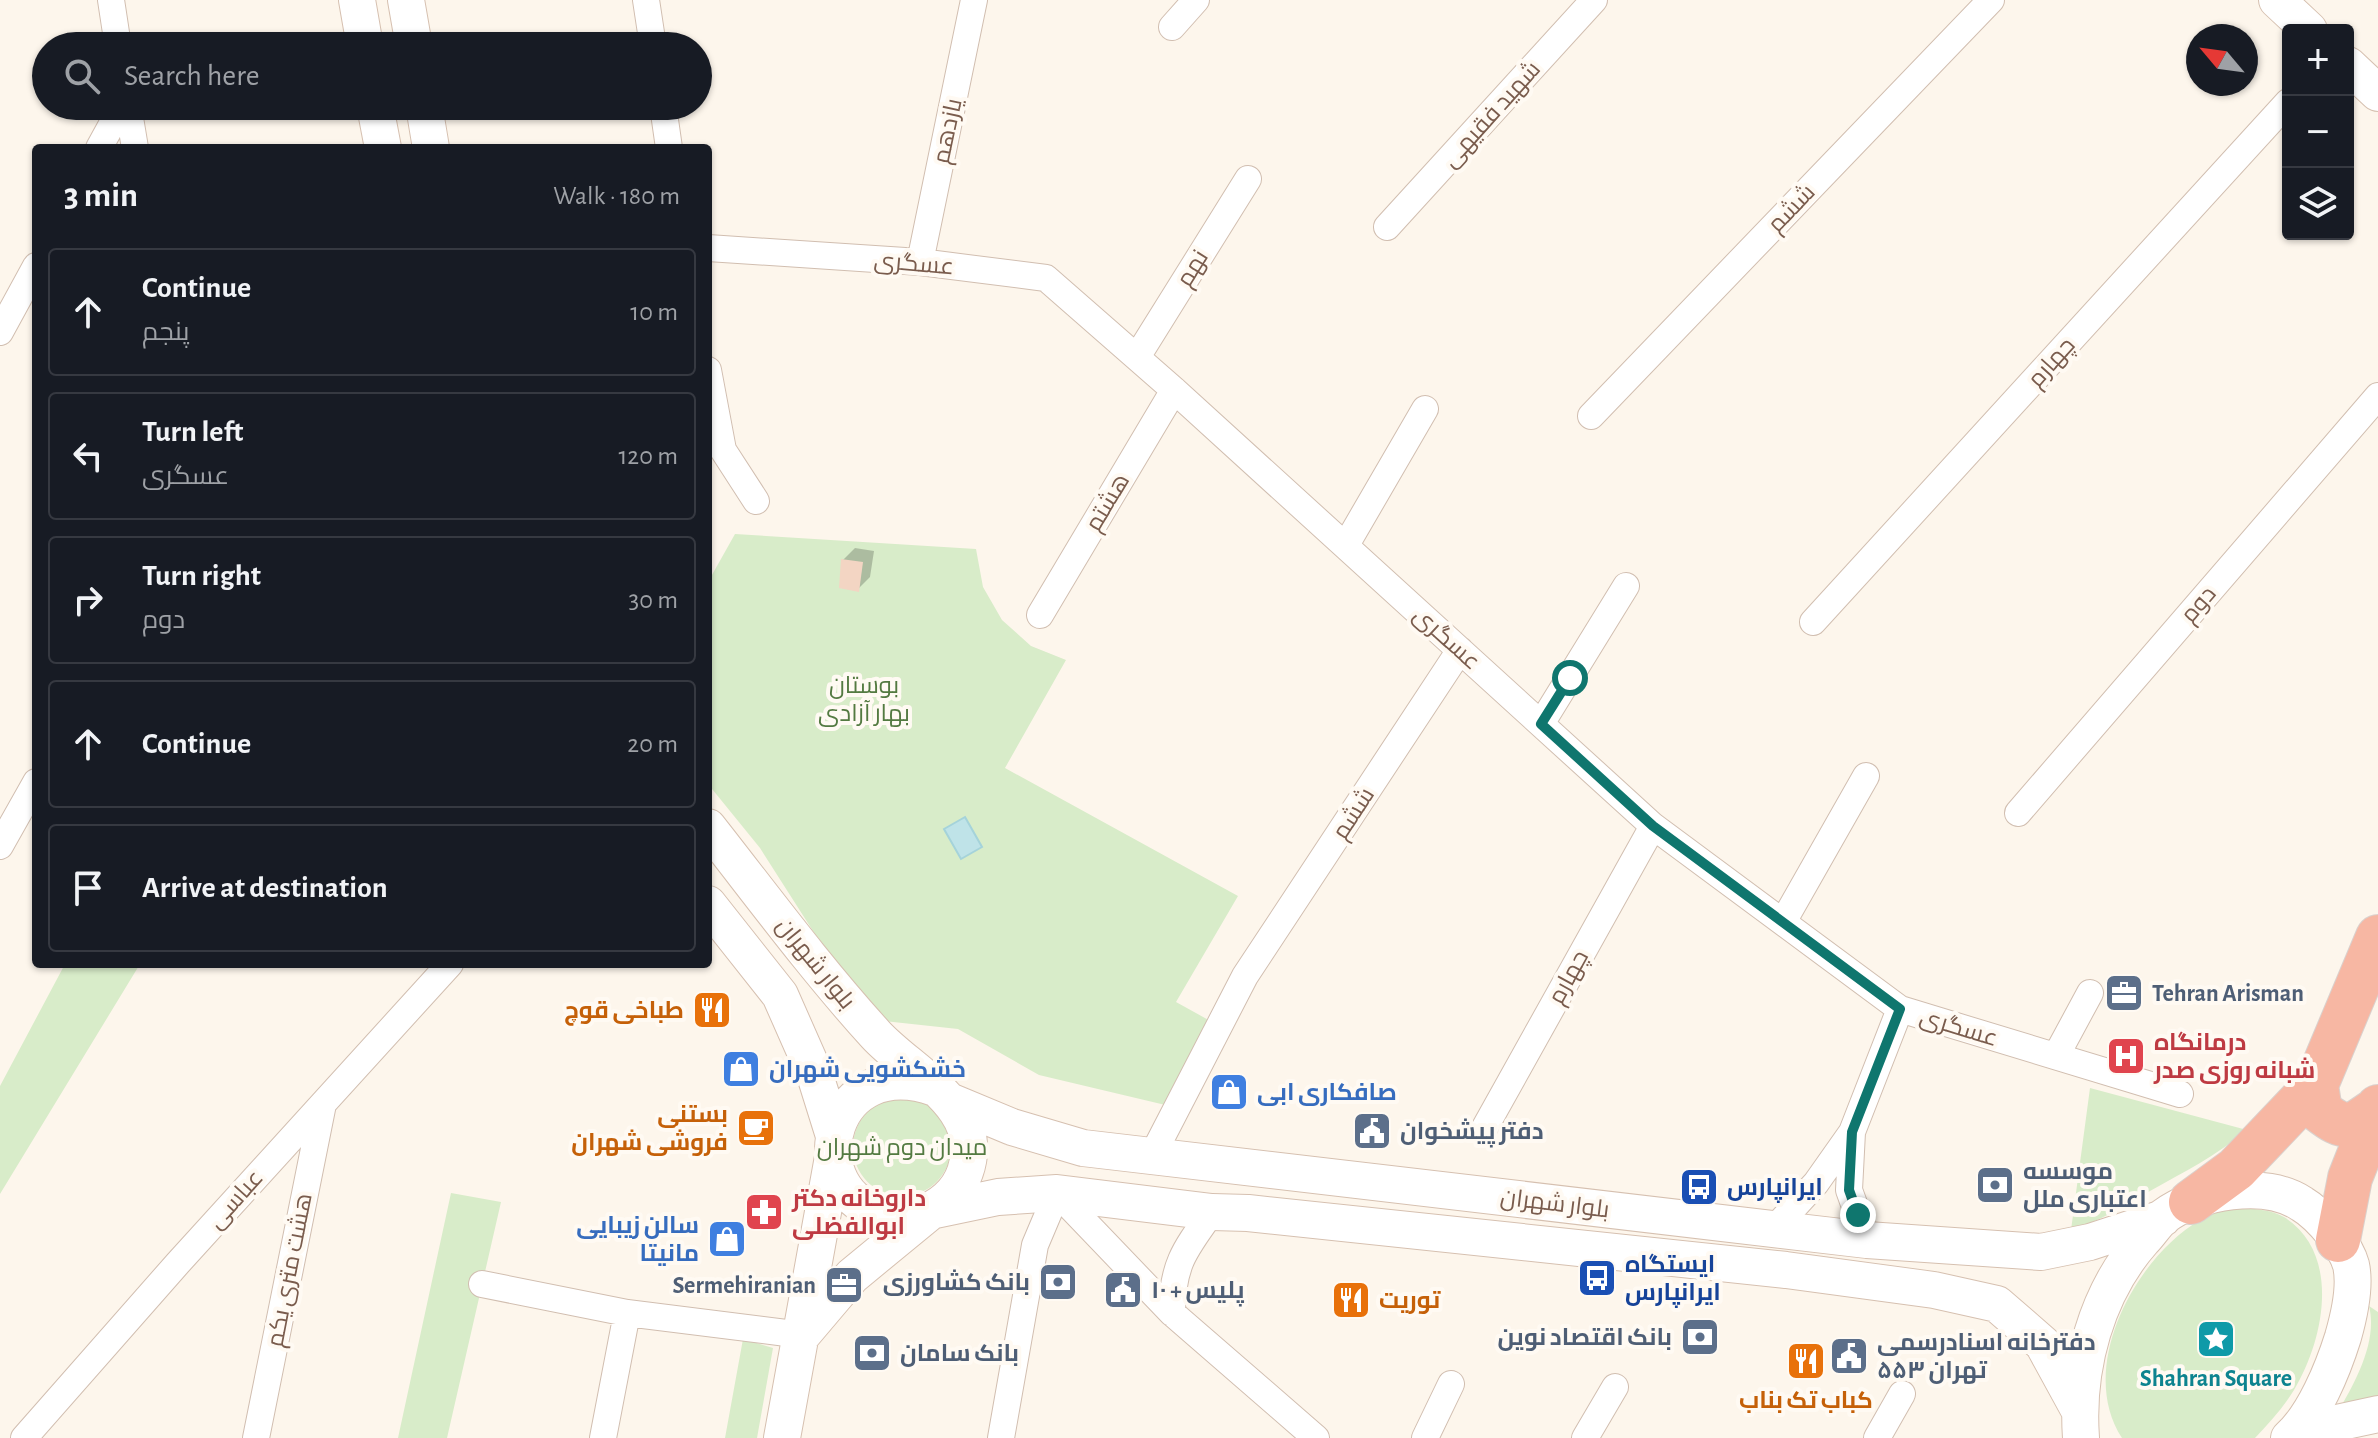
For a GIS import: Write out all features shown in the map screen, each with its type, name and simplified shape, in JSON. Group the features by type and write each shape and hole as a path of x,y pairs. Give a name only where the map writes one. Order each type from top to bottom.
{"highway":[{"path":"2177,1210 2236,1169 2316,1085 2378,937"},
{"path":"2316,1085 2320,1111 2337,1125 2352,1126 2378,1108"},
{"path":"2356,1264 2350,1178 2378,1108"}],"street":[{"path":"111,0 116,32"},
{"path":"357,0 363,32"},
{"path":"406,0 412,32"},
{"path":"646,0 651,32"},
{"name":"یازدهم","path":"920,262 974,0"},
{"path":"1172,27 1196,0"},
{"name":"شهید فقیهی","path":"1387,227 1594,0"},
{"name":"ششم","path":"1591,416 1991,0"},
{"path":"2277,0 2303,24"},
{"path":"2354,71 2378,93"},
{"name":"چهارم","path":"1813,622 2282,109"},
{"path":"101,144 116,120"},
{"path":"128,120 134,144"},
{"path":"378,120 382,144"},
{"path":"426,120 430,144"},
{"path":"665,120 668,144"},
{"name":"نهم","path":"1137,357 1248,179"},
{"name":"عسگری","path":"712,248 920,262 1046,278 1346,545 1653,826 1900,1009 2180,1094"},
{"path":"0,332 32,273"},
{"name":"هشتم","path":"1040,615 1174,390"},
{"path":"712,391 723,450 756,501"},
{"name":"دوم","path":"2018,813 2378,396"},
{"path":"1346,545 1425,409"},
{"path":"1541,724 1626,586"},
{"name":"ششم","path":"1152,1156 1245,976 1460,650"},
{"path":"1783,922 1866,776"},
{"path":"0,846 32,789"},
{"name":"چهارم","path":"1484,1129 1653,826"},
{"name":"بلوار شهران","path":"712,832 843,999 884,1043 943,1095 1012,1127 1083,1148 1867,1240 2041,1252 2090,1242 2228,1191 2264,1191 2300,1202 2327,1225 2356,1264"},
{"name":"بلوار شهران","path":"712,909 780,995 814,1072 833,1147"},
{"name":"عباسی","path":"24,1438 446,968"},
{"path":"2056,1056 2090,993"},
{"path":"1774,1229 1816,1183 1852,1132 1900,1009"},
{"path":"782,1438 841,1115 854,1098 872,1086 893,1080 914,1081 943,1095 964,1119 970,1140 969,1162 962,1182 948,1199 852,1276 802,1335"},
{"name":"هشت متری یکم","path":"256,1438 323,1102"},
{"path":"1852,1132 1849,1190 1867,1240"},
{"path":"833,1147 839,1178 851,1196 868,1209 899,1217 931,1211"},
{"path":"1001,1438 1035,1245 1057,1193 1172,1313 1316,1438"},
{"name":"بلوار شهران","path":"931,1211 998,1197 1057,1193 1212,1212 1248,1213 1786,1270 1934,1290 1997,1304 2043,1344 2080,1423"},
{"path":"2080,1423 2089,1343 2100,1309 2114,1280 2135,1249 2177,1210"},
{"path":"1172,1313 1172,1287 1182,1255 1212,1212"},
{"path":"2292,1435 2336,1361 2349,1311 2356,1264"},
{"path":"482,1284 627,1313 802,1335"},
{"path":"603,1438 627,1313"},
{"path":"1425,1438 1451,1384"},
{"path":"1585,1438 1615,1387"},
{"path":"1877,1438 1902,1394"},
{"path":"1279,1438 1285,1411"},
{"path":"2292,1435 2378,1414"}],"green space":[{"name":"بوستان بهار آزادی","path":"735,534 976,549 983,587 1002,620 1031,646 1066,660 1005,768 1238,896 1176,1002 1223,1028 1178,1108 1039,1075 958,1029 884,1021 820,942 760,848 712,789 712,575"},
{"path":"63,968 138,968 0,1194 0,1086"},
{"path":"2090,1088 2247,1130 2224,1148 2112,1213 2071,1230"},
{"name":"میدان دوم شهران","path":"902,1098 921,1102 936,1113 947,1128 951,1147 947,1166 936,1181 921,1192 902,1196 883,1192 868,1181 857,1166 853,1147 857,1128 868,1113 883,1102"},
{"path":"451,1193 501,1202 447,1438 398,1438"},
{"path":"2242,1208 2269,1211 2284,1217 2302,1233 2314,1253 2321,1275 2322,1299 2319,1323 2305,1370 2281,1409 2255,1438 2122,1438 2109,1410 2106,1380 2109,1348 2119,1317 2154,1260 2176,1237 2210,1215"},
{"path":"2369,1306 2378,1312 2378,1398 2337,1413 2368,1347"},
{"path":"743,1339 773,1348 757,1438 725,1438"}],"water":[{"path":"965,817 982,847 961,859 944,829"}],"building":[{"path":"841,559 863,562 859,592 839,588"}],"place":[{"name":"Tehran Arisman","path":"2124,993"},
{"name":"طباخی قوچ","path":"712,1010"},
{"name":"درمانگاه شبانه روزی صدر","path":"2126,1056"},
{"name":"خشکشویی شهران","path":"741,1069"},
{"name":"صافکاری ابی","path":"1229,1092"},
{"name":"بستنی فروشی شهران","path":"756,1128"},
{"name":"دفتر پیشخوان","path":"1372,1131"},
{"name":"موسسه اعتباری ملل","path":"1995,1185"},
{"name":"ایرانپارس","path":"1699,1187"},
{"name":"داروخانه دکتر ابوالفضلی","path":"764,1212"},
{"name":"سالن زیبایی مانیتا","path":"727,1239"},
{"name":"ایستگاه ایرانپارس","path":"1597,1278"},
{"name":"بانک کشاورزی","path":"1058,1282"},
{"name":"Sermehiranian","path":"844,1285"},
{"name":"پلیس + ۱۰","path":"1123,1290"},
{"name":"توریت","path":"1351,1300"},
{"name":"بانک اقتصاد نوین","path":"1700,1337"},
{"name":"Shahran Square","path":"2216,1339"},
{"name":"بانک سامان","path":"872,1353"},
{"name":"دفترخانه اسنادرسمی ۵۵۳ تهران","path":"1849,1356"},
{"name":"کباب تک بناب","path":"1806,1361"}],"route":[{"path":"1570,678 1541,724 1653,826 1900,1009 1852,1132 1849,1190 1858,1215"}]}
